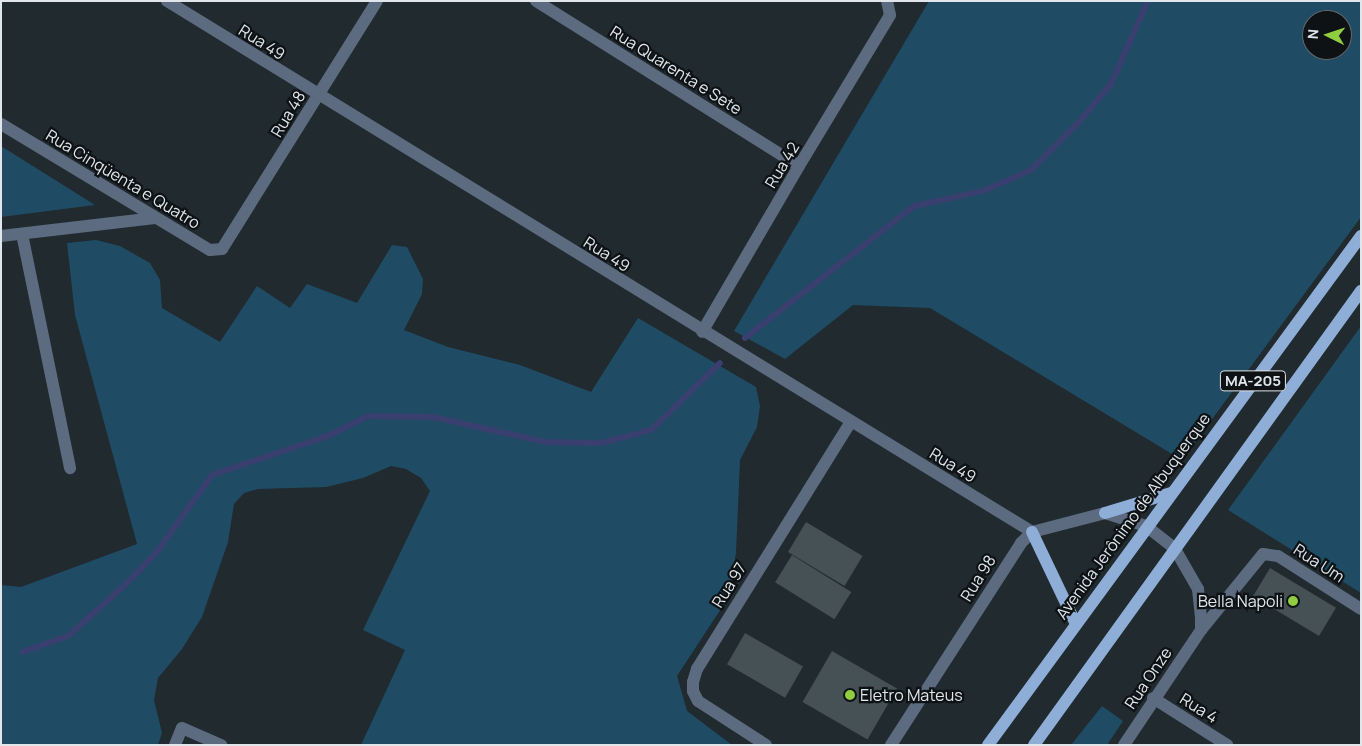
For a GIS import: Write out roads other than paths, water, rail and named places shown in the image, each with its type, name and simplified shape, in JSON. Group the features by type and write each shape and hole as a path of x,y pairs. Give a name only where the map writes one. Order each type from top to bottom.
{"main road":[{"name":"Avenida Jerônimo de Albuquerque","path":"988,745 1075,622 1361,236"},
{"name":"MA-205","path":"1034,745 1361,291"},
{"path":"1105,513 1171,493"},
{"path":"1032,532 1075,622"}],"street":[{"name":"Rua 49","path":"167,1 702,332 1032,532"},
{"name":"Rua 48","path":"228,244 377,1"},
{"name":"Rua Quarenta e Sete","path":"536,1 800,166"},
{"name":"Rua 42","path":"702,332 890,15 887,1"},
{"name":"Rua Cinqüenta e Quatro","path":"1,124 154,218 210,250 222,250 228,244"},
{"path":"1,236 154,218"},
{"path":"22,234 70,468"},
{"name":"Rua 97","path":"766,745 698,701 693,691 693,682 697,669 851,422"},
{"path":"1032,532 1105,513 1146,526 1175,549 1198,589 1201,630"},
{"name":"Rua 98","path":"891,745 1011,556 1032,532"},
{"name":"Rua Um","path":"1257,557 1263,554 1278,556 1361,609"},
{"name":"Rua Onze","path":"1124,745 1153,698 1201,630 1257,557"},
{"name":"Rua 4","path":"1153,698 1227,745"},
{"path":"175,745 182,728 221,745"}],"waterway":[{"path":"745,338 914,206 983,191 1031,170 1079,122 1111,84 1148,1"},
{"path":"23,652 68,636 126,584 156,553 212,475 328,436 368,416 433,417 546,442 601,443 651,430 720,363"}],"place":[{"name":"Bella Napoli","path":"1293,601"},
{"name":"Eletro Mateus","path":"850,695"}]}
